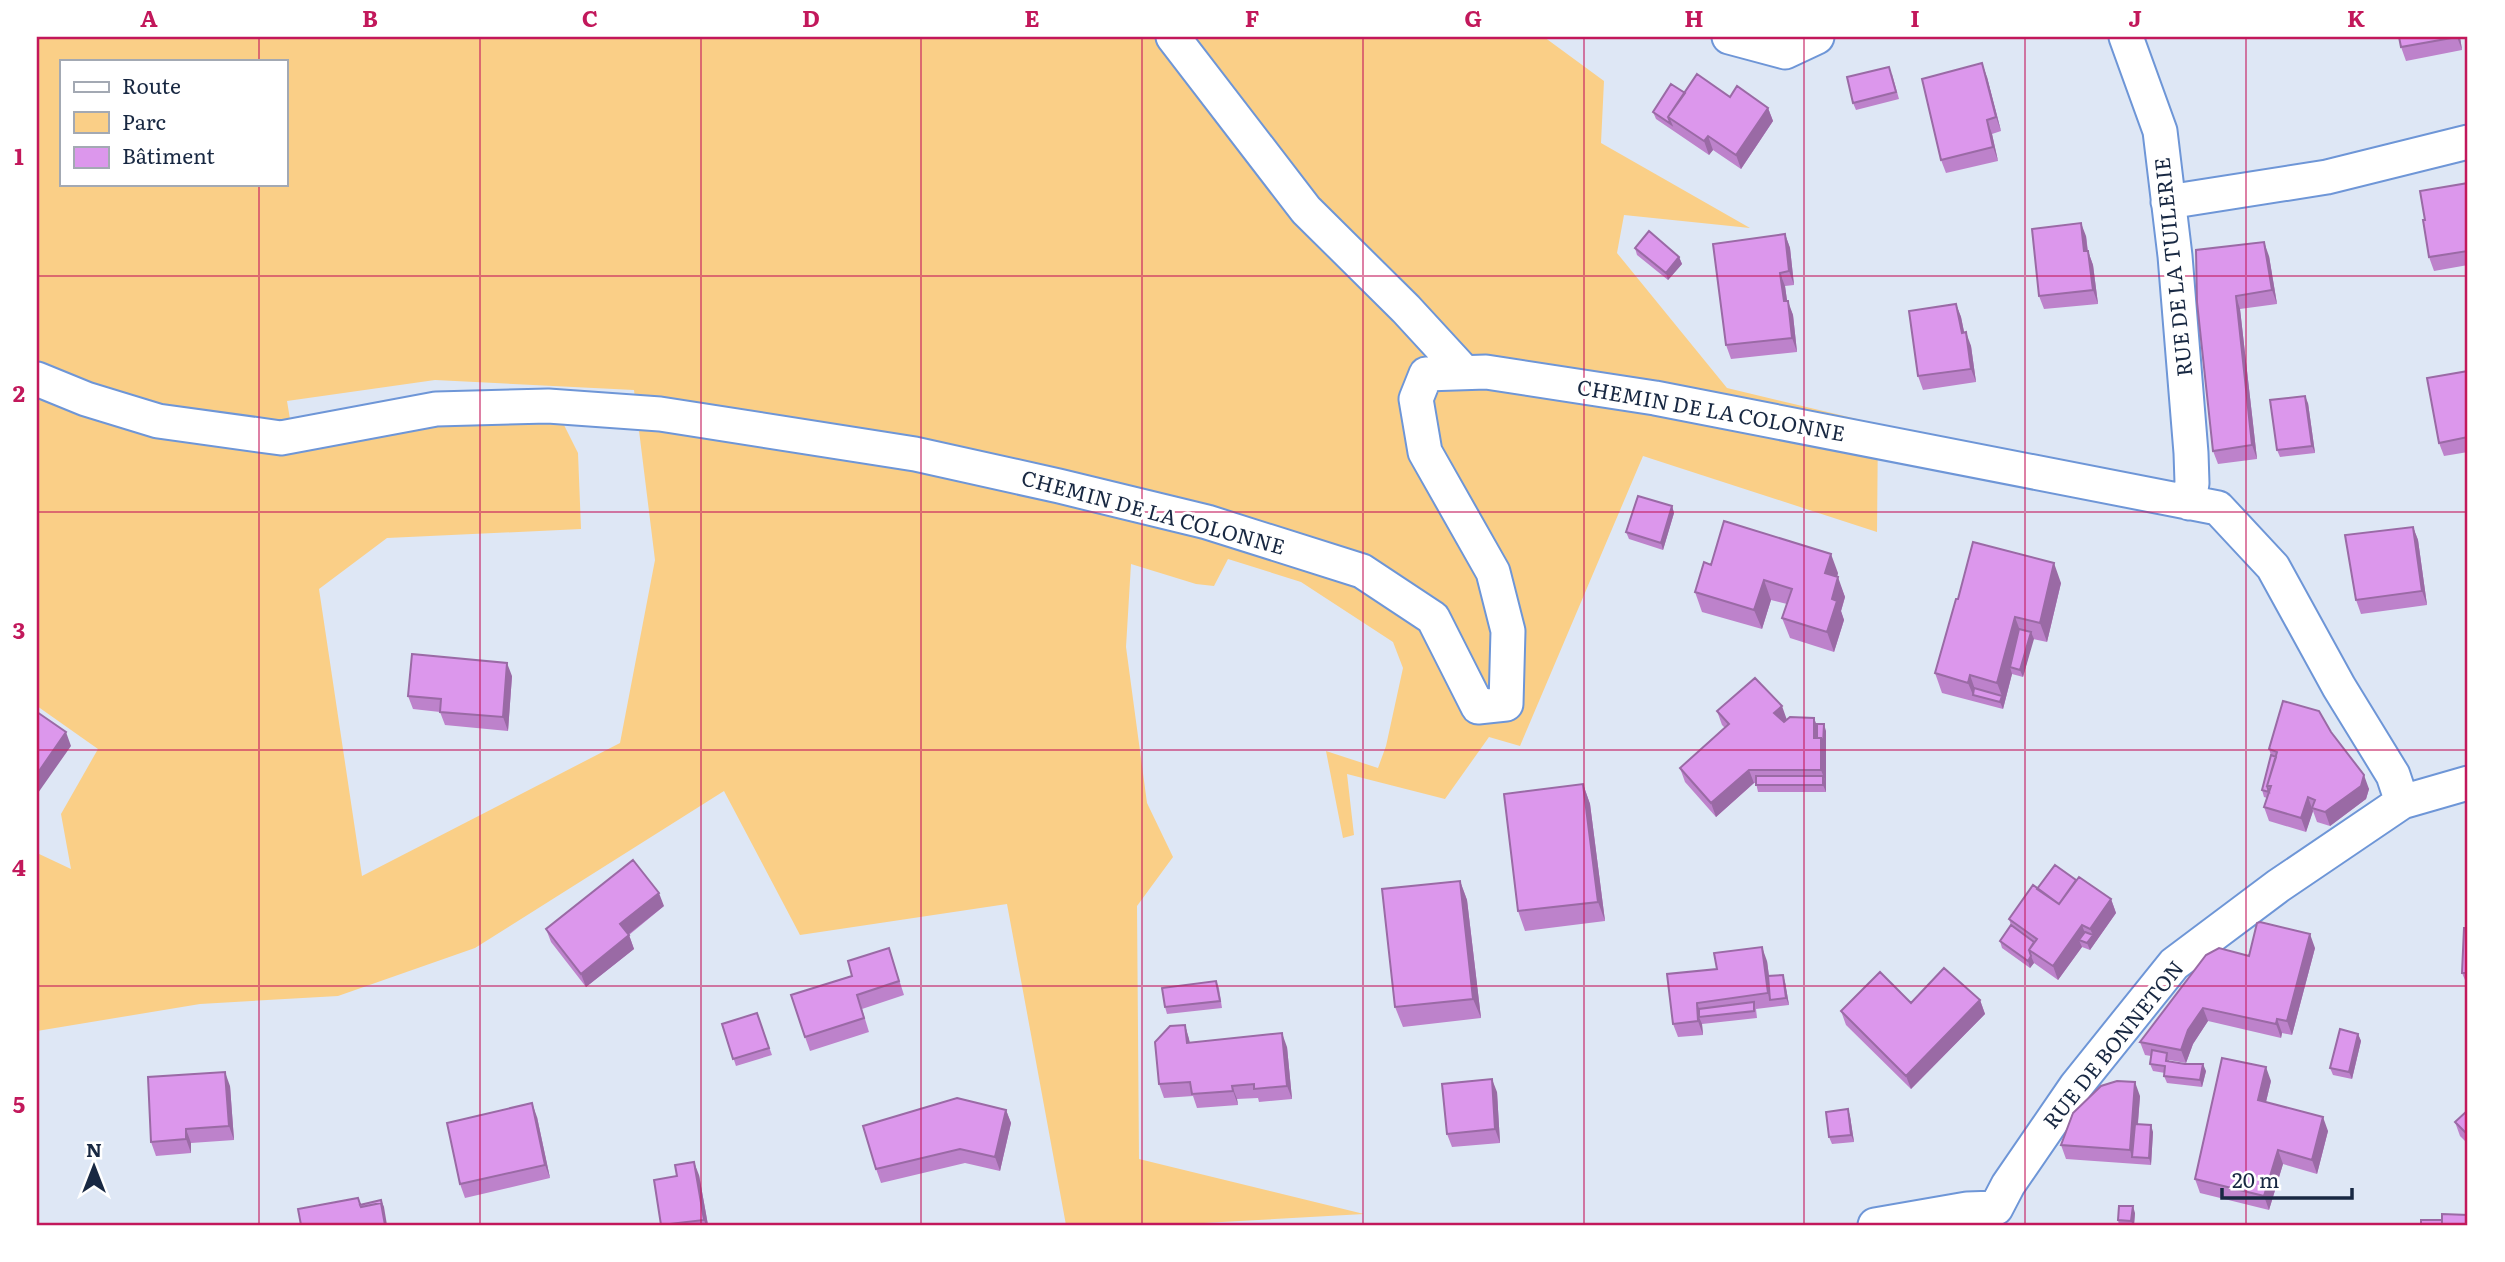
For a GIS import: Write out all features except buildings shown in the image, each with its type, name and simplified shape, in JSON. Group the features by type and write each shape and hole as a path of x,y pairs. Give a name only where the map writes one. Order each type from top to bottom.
{"street":[{"path":"1173,37 1306,209 1406,309 1464,372"},
{"path":"1729,37 1785,52 1817,37"},
{"name":"RUE DE LA TUILERIE","path":"2126,37 2160,131 2175,256 2191,453 2192,483 2189,503"},
{"path":"2168,202 2327,177 2468,142"},
{"name":"CHEMIN DE LA COLONNE","path":"37,379 86,399 158,421 282,438 436,409 548,406 660,414 915,454 1059,486 1207,522 1362,570 1433,618 1478,707 1507,704 1508,631 1493,572 1425,452 1416,399 1426,374 1486,372 1655,398 2218,508 2273,567 2339,687 2393,775 2402,802"},
{"name":"RUE DE BONNETON","path":"1875,1225 1967,1209 2000,1217 2008,1185 2076,1086 2174,964 2278,886 2402,802 2468,783"}],"green space":[{"path":"37,37 1544,37 1604,81 1601,143 1750,228 1624,215 1617,253 1727,388 1878,424 1877,532 1643,456 1520,746 1489,737 1445,799 1347,774 1354,835 1343,838 1326,751 1378,768 1386,746 1403,668 1393,642 1301,582 1228,559 1214,586 1196,584 1131,564 1126,647 1147,803 1173,857 1137,906 1139,1159 1364,1214 1167,1225 1066,1225 1007,904 800,935 724,791 475,948 338,996 200,1004 37,1031 37,853 71,869 61,814 98,749 37,706","holes":["435,380 634,390 655,560 620,743 362,876 319,589 387,538 581,529 578,453 563,423 442,421 295,449 287,401"]}]}
